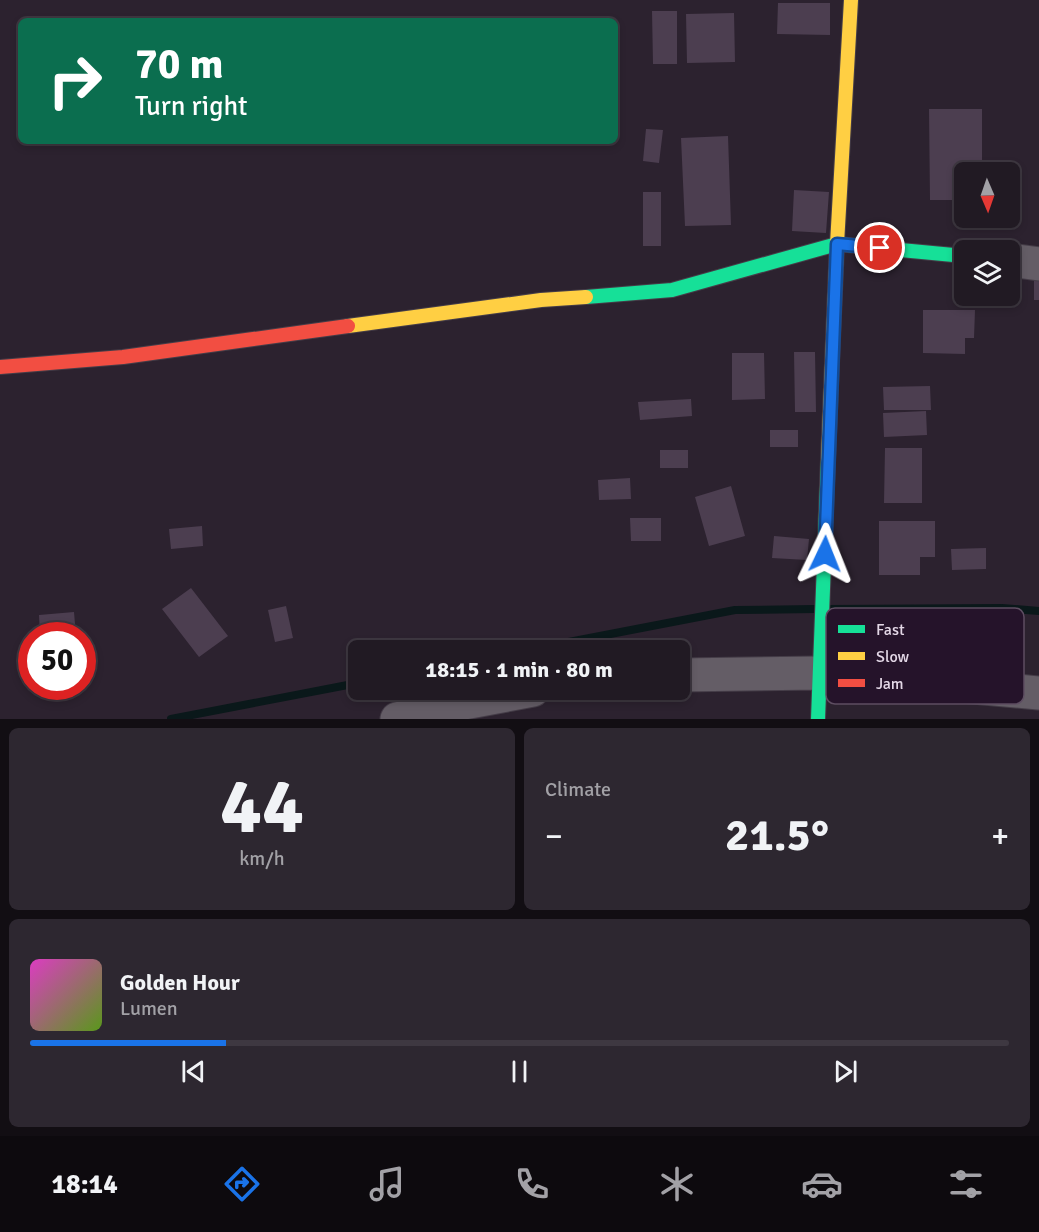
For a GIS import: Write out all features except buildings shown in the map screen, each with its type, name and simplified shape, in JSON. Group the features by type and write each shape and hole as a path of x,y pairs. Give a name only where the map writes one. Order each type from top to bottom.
{"street":[{"path":"818,719 837,244 851,0"},
{"path":"0,367 123,357 530,302 672,290 837,244 954,255"},
{"path":"1020,261 1039,264"},
{"path":"690,675 826,674"},
{"path":"1024,692 1039,693"},
{"path":"397,719 443,713 494,700"}],"waterway":[{"path":"579,640 735,610 815,609"},
{"path":"1024,610 1039,611"},
{"path":"171,719 348,685"}],"traffic: fast":[{"path":"586,297 672,290 837,244 954,255"},
{"path":"818,719 828,459"}],"traffic: slow":[{"path":"828,459 851,0"},
{"path":"348,326 541,300 586,297"}],"traffic: jam":[{"path":"0,367 123,357 348,326"}],"route":[{"path":"825,554 837,244 880,248"}]}
